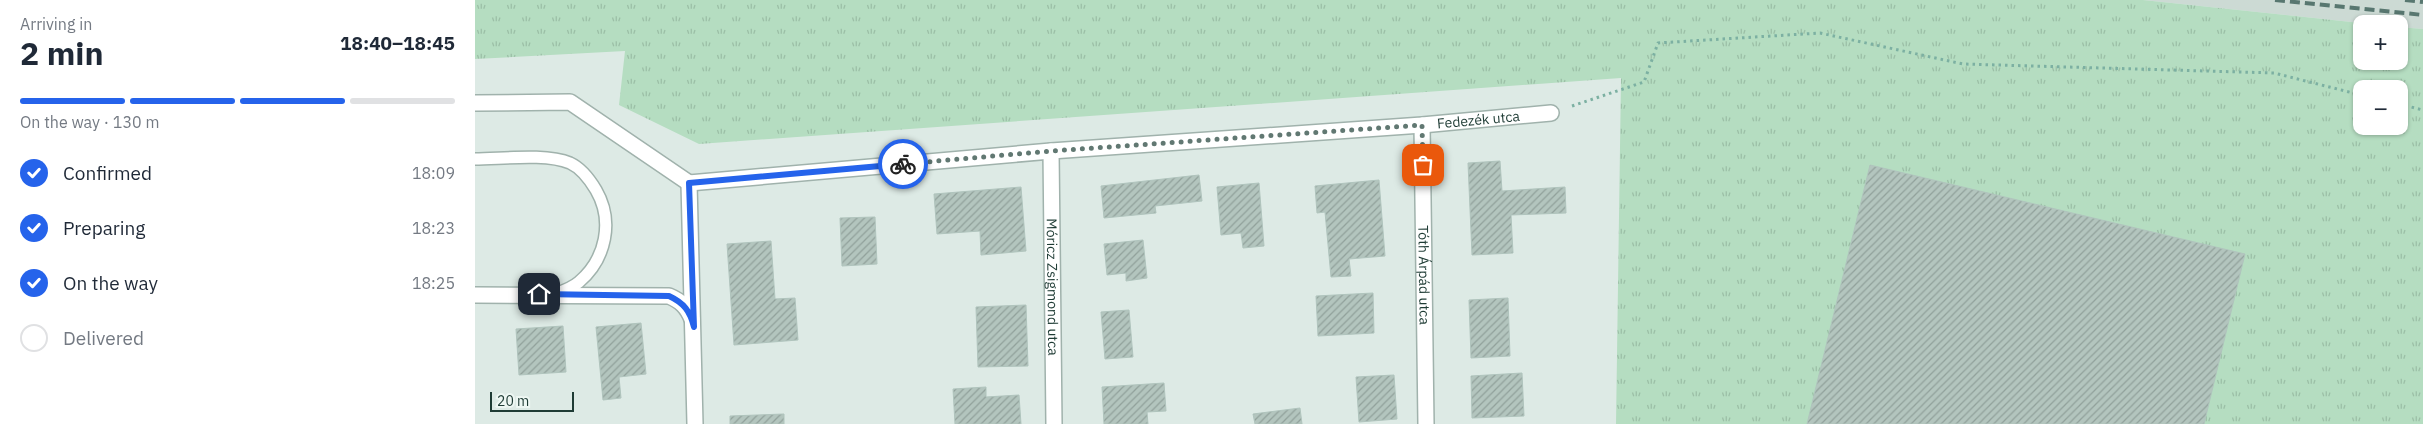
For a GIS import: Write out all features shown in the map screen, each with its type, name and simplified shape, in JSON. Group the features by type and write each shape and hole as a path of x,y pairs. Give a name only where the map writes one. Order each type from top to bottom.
{"street":[{"path":"475,103 570,102 689,183 695,424"},
{"name":"Fedezék utca","path":"689,183 1051,151 1422,125 1551,113"},
{"name":"Tóth Árpád utca","path":"1422,125 1426,424"},
{"name":"Móricz Zsigmond utca","path":"1051,151 1054,424"},
{"path":"475,295 669,296 681,301 687,308 694,327"}],"lane":[{"path":"475,159 547,158 570,163 588,177 599,195 607,223 603,247 590,270 578,283 555,294"}],"path":[{"path":"1551,113 1644,82 1658,43 1820,33 1963,64 2274,73 2353,93"},
{"path":"2408,106 2423,110"}],"shaded area":[{"path":"2143,0 2423,0 2423,29 2408,28 2408,15 2353,15 2353,22"}],"green space":[{"path":"475,0 2143,0 2353,22 2353,70 2408,70 2408,28 2423,29 2423,424 1616,424 1621,78 699,144 619,105 625,51 475,59"}],"building":[{"path":"1500,161 1502,191 1565,187 1566,213 1511,215 1513,253 1472,255 1468,163"},
{"path":"1870,165 2245,254 2204,424 1807,424"},
{"path":"1199,175 1202,201 1155,206 1156,213 1104,218 1101,186"},
{"path":"1379,180 1385,256 1349,259 1351,276 1331,277 1325,212 1317,213 1315,186"},
{"path":"1259,183 1264,246 1243,248 1241,233 1221,235 1217,187"},
{"path":"1021,187 1026,251 981,255 980,231 937,234 934,194"},
{"path":"875,217 877,264 842,266 840,218"},
{"path":"1143,240 1147,278 1126,281 1126,273 1107,275 1104,244"},
{"path":"771,241 775,299 795,298 798,340 734,345 727,244"},
{"path":"1373,293 1374,333 1318,336 1316,296"},
{"path":"1508,298 1510,356 1471,358 1469,300"},
{"path":"1026,305 1028,366 978,367 976,307"},
{"path":"1129,310 1133,357 1105,359 1101,312"},
{"path":"641,323 646,374 619,377 621,398 603,400 596,327"},
{"path":"563,326 566,372 519,375 516,329"},
{"path":"1522,373 1524,416 1472,418 1471,376"},
{"path":"1394,375 1397,419 1359,422 1356,377"},
{"path":"1164,383 1166,411 1147,412 1148,424 1104,424 1102,387"},
{"path":"986,387 986,397 1019,395 1021,424 955,424 953,389"},
{"path":"1300,408 1302,424 1255,424 1253,414"},
{"path":"784,414 784,424 730,424 730,416"}],"railway":[{"path":"2275,0 2423,15"},
{"path":"2405,0 2423,2"}],"way so far":[{"path":"903,164 1051,151 1422,125 1423,165"}],"route":[{"path":"539,294 669,296 681,301 687,308 694,327 689,183 903,164"}]}
